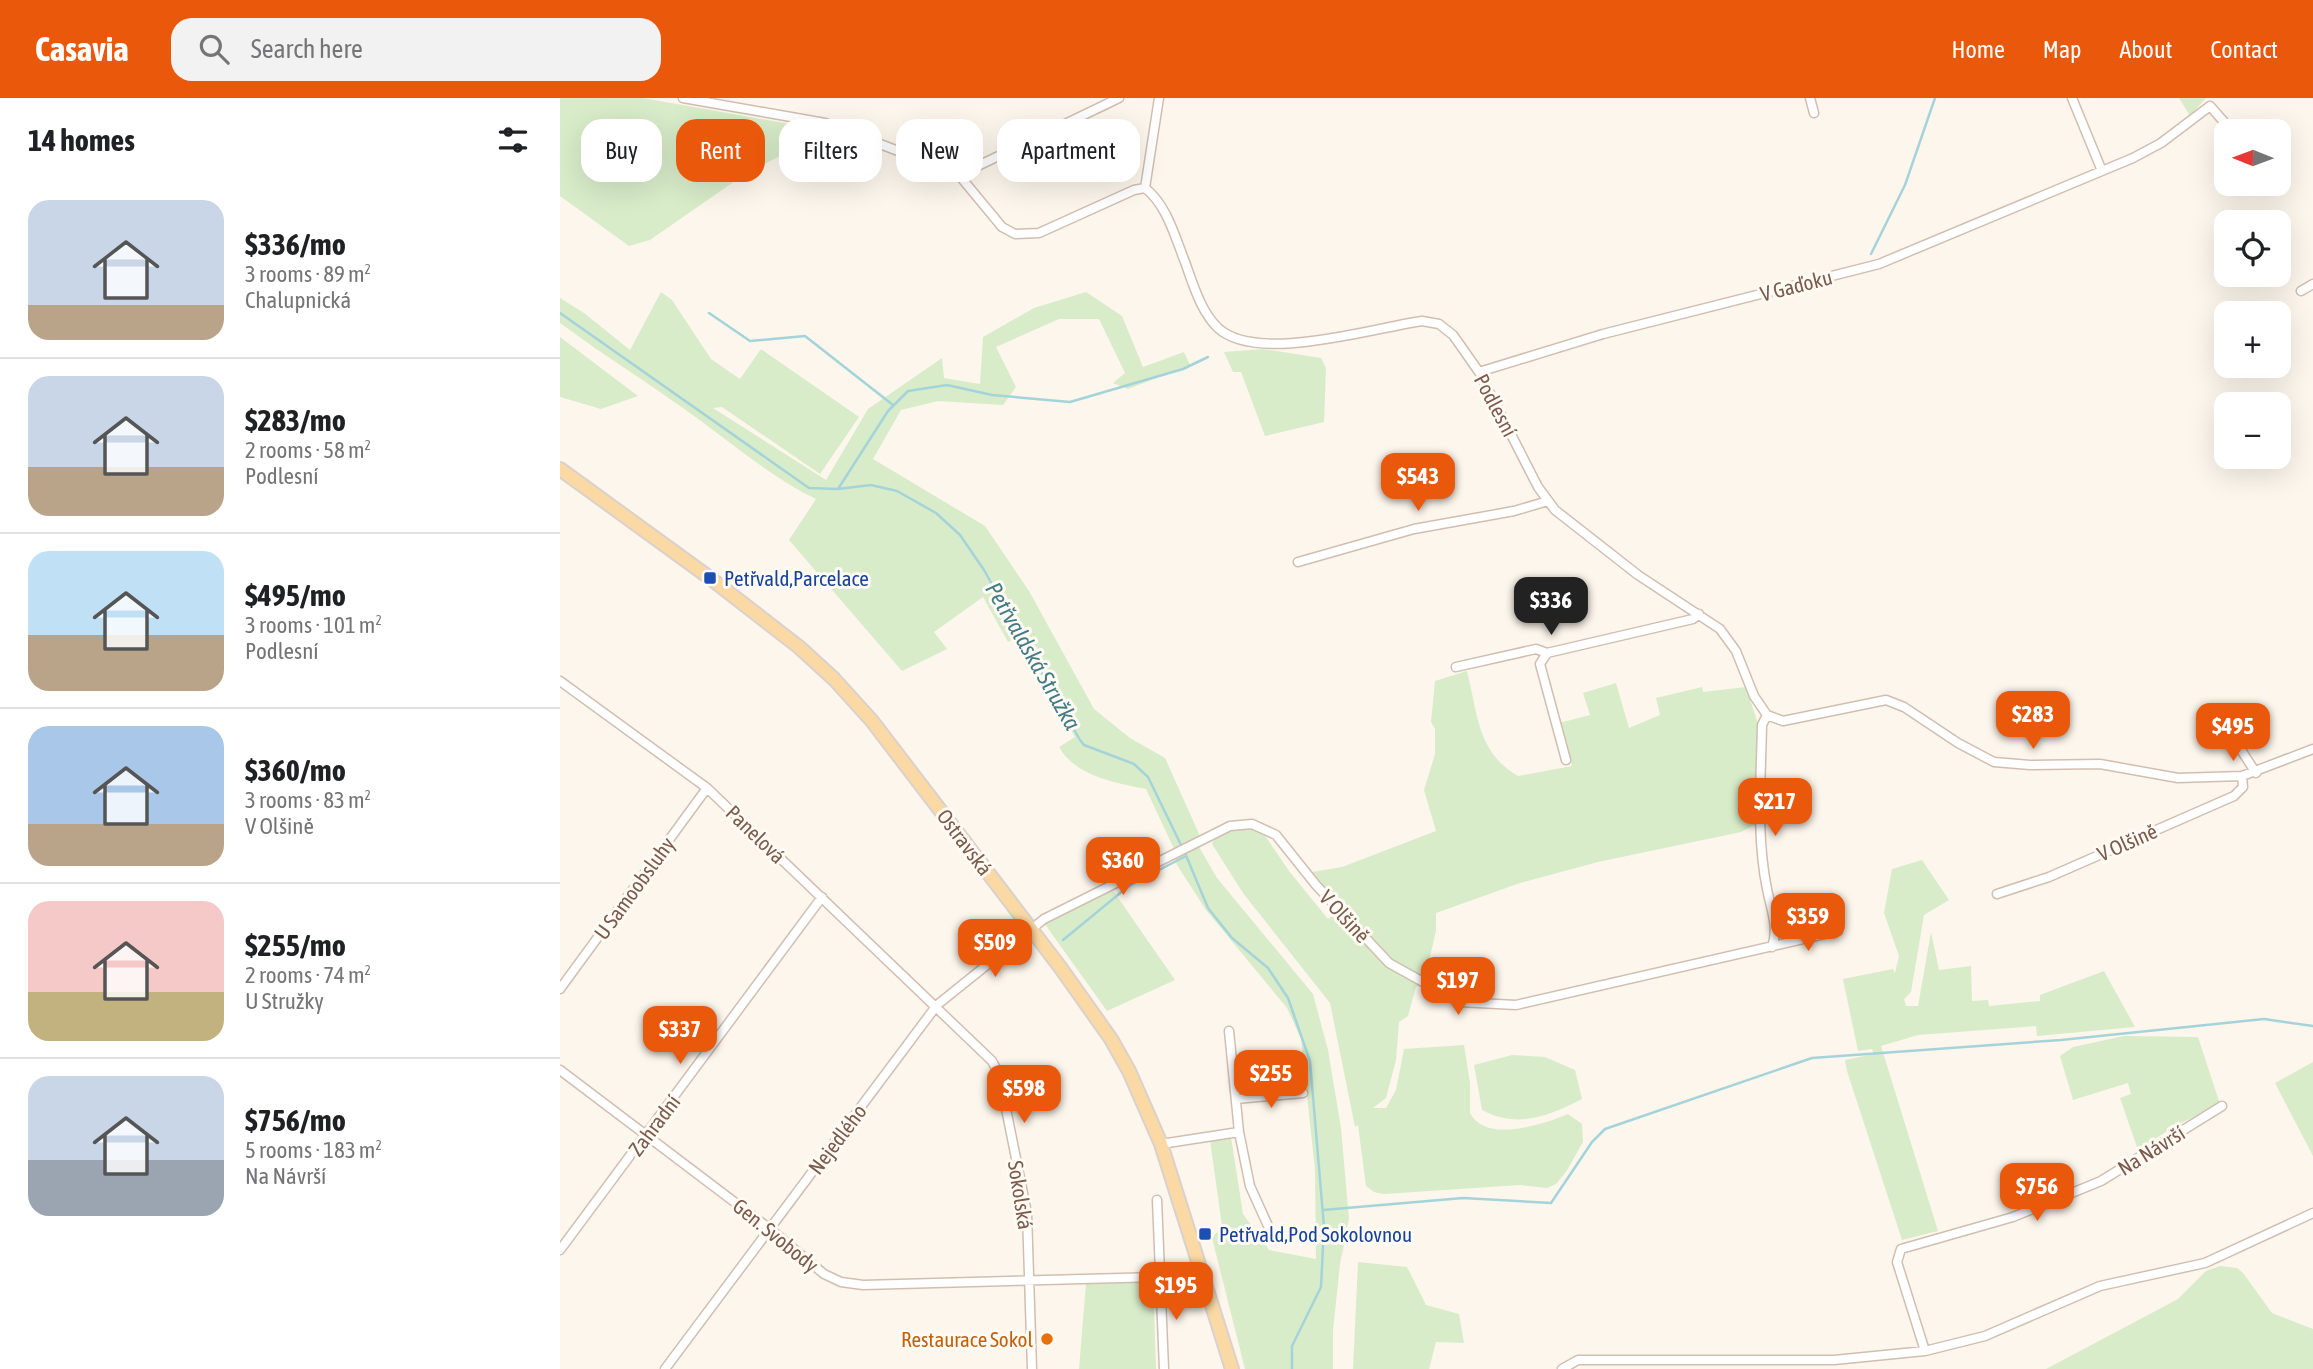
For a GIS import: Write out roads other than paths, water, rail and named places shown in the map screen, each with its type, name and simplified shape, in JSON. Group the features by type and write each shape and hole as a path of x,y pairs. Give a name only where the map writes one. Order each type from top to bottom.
{"main road":[{"name":"Ostravská","path":"560,469 710,578 799,647 834,679 872,721 1031,930 1111,1039 1129,1071 1160,1144 1231,1369"}],"street":[{"path":"683,98 825,123 896,151"},
{"path":"983,163 1119,98"},
{"path":"965,182 1002,227 1026,236 1145,188 1159,98"},
{"path":"1810,98 1814,113"},
{"path":"2072,98 2102,170"},
{"name":"V Gaďoku","path":"1479,372 1603,334 1879,264 2161,144 2210,106 2221,119"},
{"name":"Podlesní","path":"1145,188 1158,202 1207,315 1220,330 1253,342 1290,343 1422,321 1439,324 1453,335 1479,372 1548,501 1601,548 1720,628 1736,651 1754,696 1767,715"},
{"path":"2301,291 2313,284"},
{"path":"1298,562 1414,528 1514,511 1548,501"},
{"path":"1456,667 1536,649 1546,653 1693,619 1699,614"},
{"path":"1546,653 1540,664 1566,760"},
{"name":"Panelová","path":"560,681 707,788 937,1005"},
{"path":"1772,947 1777,934 1766,884 1760,826 1762,725 1767,715 1783,721 1886,700 1904,707 1958,743 1994,762 2030,765 2100,764 2178,778 2256,773 2313,749"},
{"path":"2234,739 2256,773"},
{"name":"V Olšině","path":"1997,894 2049,877 2234,796 2244,787 2242,776"},
{"name":"U Samoobsluhy","path":"560,989 707,788"},
{"name":"V Olšině","path":"1031,930 1045,919 1230,826 1252,824 1276,835 1317,885 1389,963 1459,1002 1516,1005 1838,931"},
{"name":"Zahradní","path":"560,1250 822,897"},
{"name":"Nejedlého","path":"665,1369 937,1005 1031,930"},
{"name":"Sokolská","path":"937,1005 992,1061 999,1074 1027,1213 1031,1369"},
{"path":"1229,1031 1239,1132 1250,1186 1269,1228"},
{"name":"Gen. Svobody","path":"560,1070 770,1229 824,1274 841,1282 863,1285 1159,1277"},
{"path":"1236,1099 1303,1093"},
{"name":"Na Návrší","path":"1925,1351 1897,1262 1901,1249 2013,1217 2101,1181 2222,1106"},
{"path":"1160,1144 1239,1132"},
{"path":"1157,1200 1164,1369"},
{"path":"1562,1369 1578,1360 1834,1360 1925,1351 1985,1336 2100,1286 2205,1263 2313,1213"}],"waterway":[{"path":"1871,254 1905,185 1935,98"},
{"name":"Petřvaldská Stružka","path":"560,313 809,488 838,489 871,485 897,491 936,513 960,535 984,570 1080,740 1084,745 1134,764 1148,777 1182,847"},
{"path":"709,313 750,341 805,336 893,405"},
{"path":"838,489 888,411 908,391 947,385 992,395 1070,402 1183,369 1208,357"},
{"name":"Petřvaldská Stružka","path":"1185,853 1208,908 1232,938 1268,968 1288,998 1310,1061 1324,1227 1321,1287 1292,1346 1292,1369"},
{"path":"1063,940 1130,885 1186,856"},
{"path":"1323,1210 1463,1198 1551,1203 1592,1142 1605,1129 1812,1058 2061,1040 2264,1019 2313,1026"}],"place":[{"name":"Petřvald,Parcelace","path":"710,578"},
{"name":"Petřvald,Pod Sokolovnou","path":"1205,1234"},
{"name":"Restaurace Sokol","path":"1047,1339"}]}
